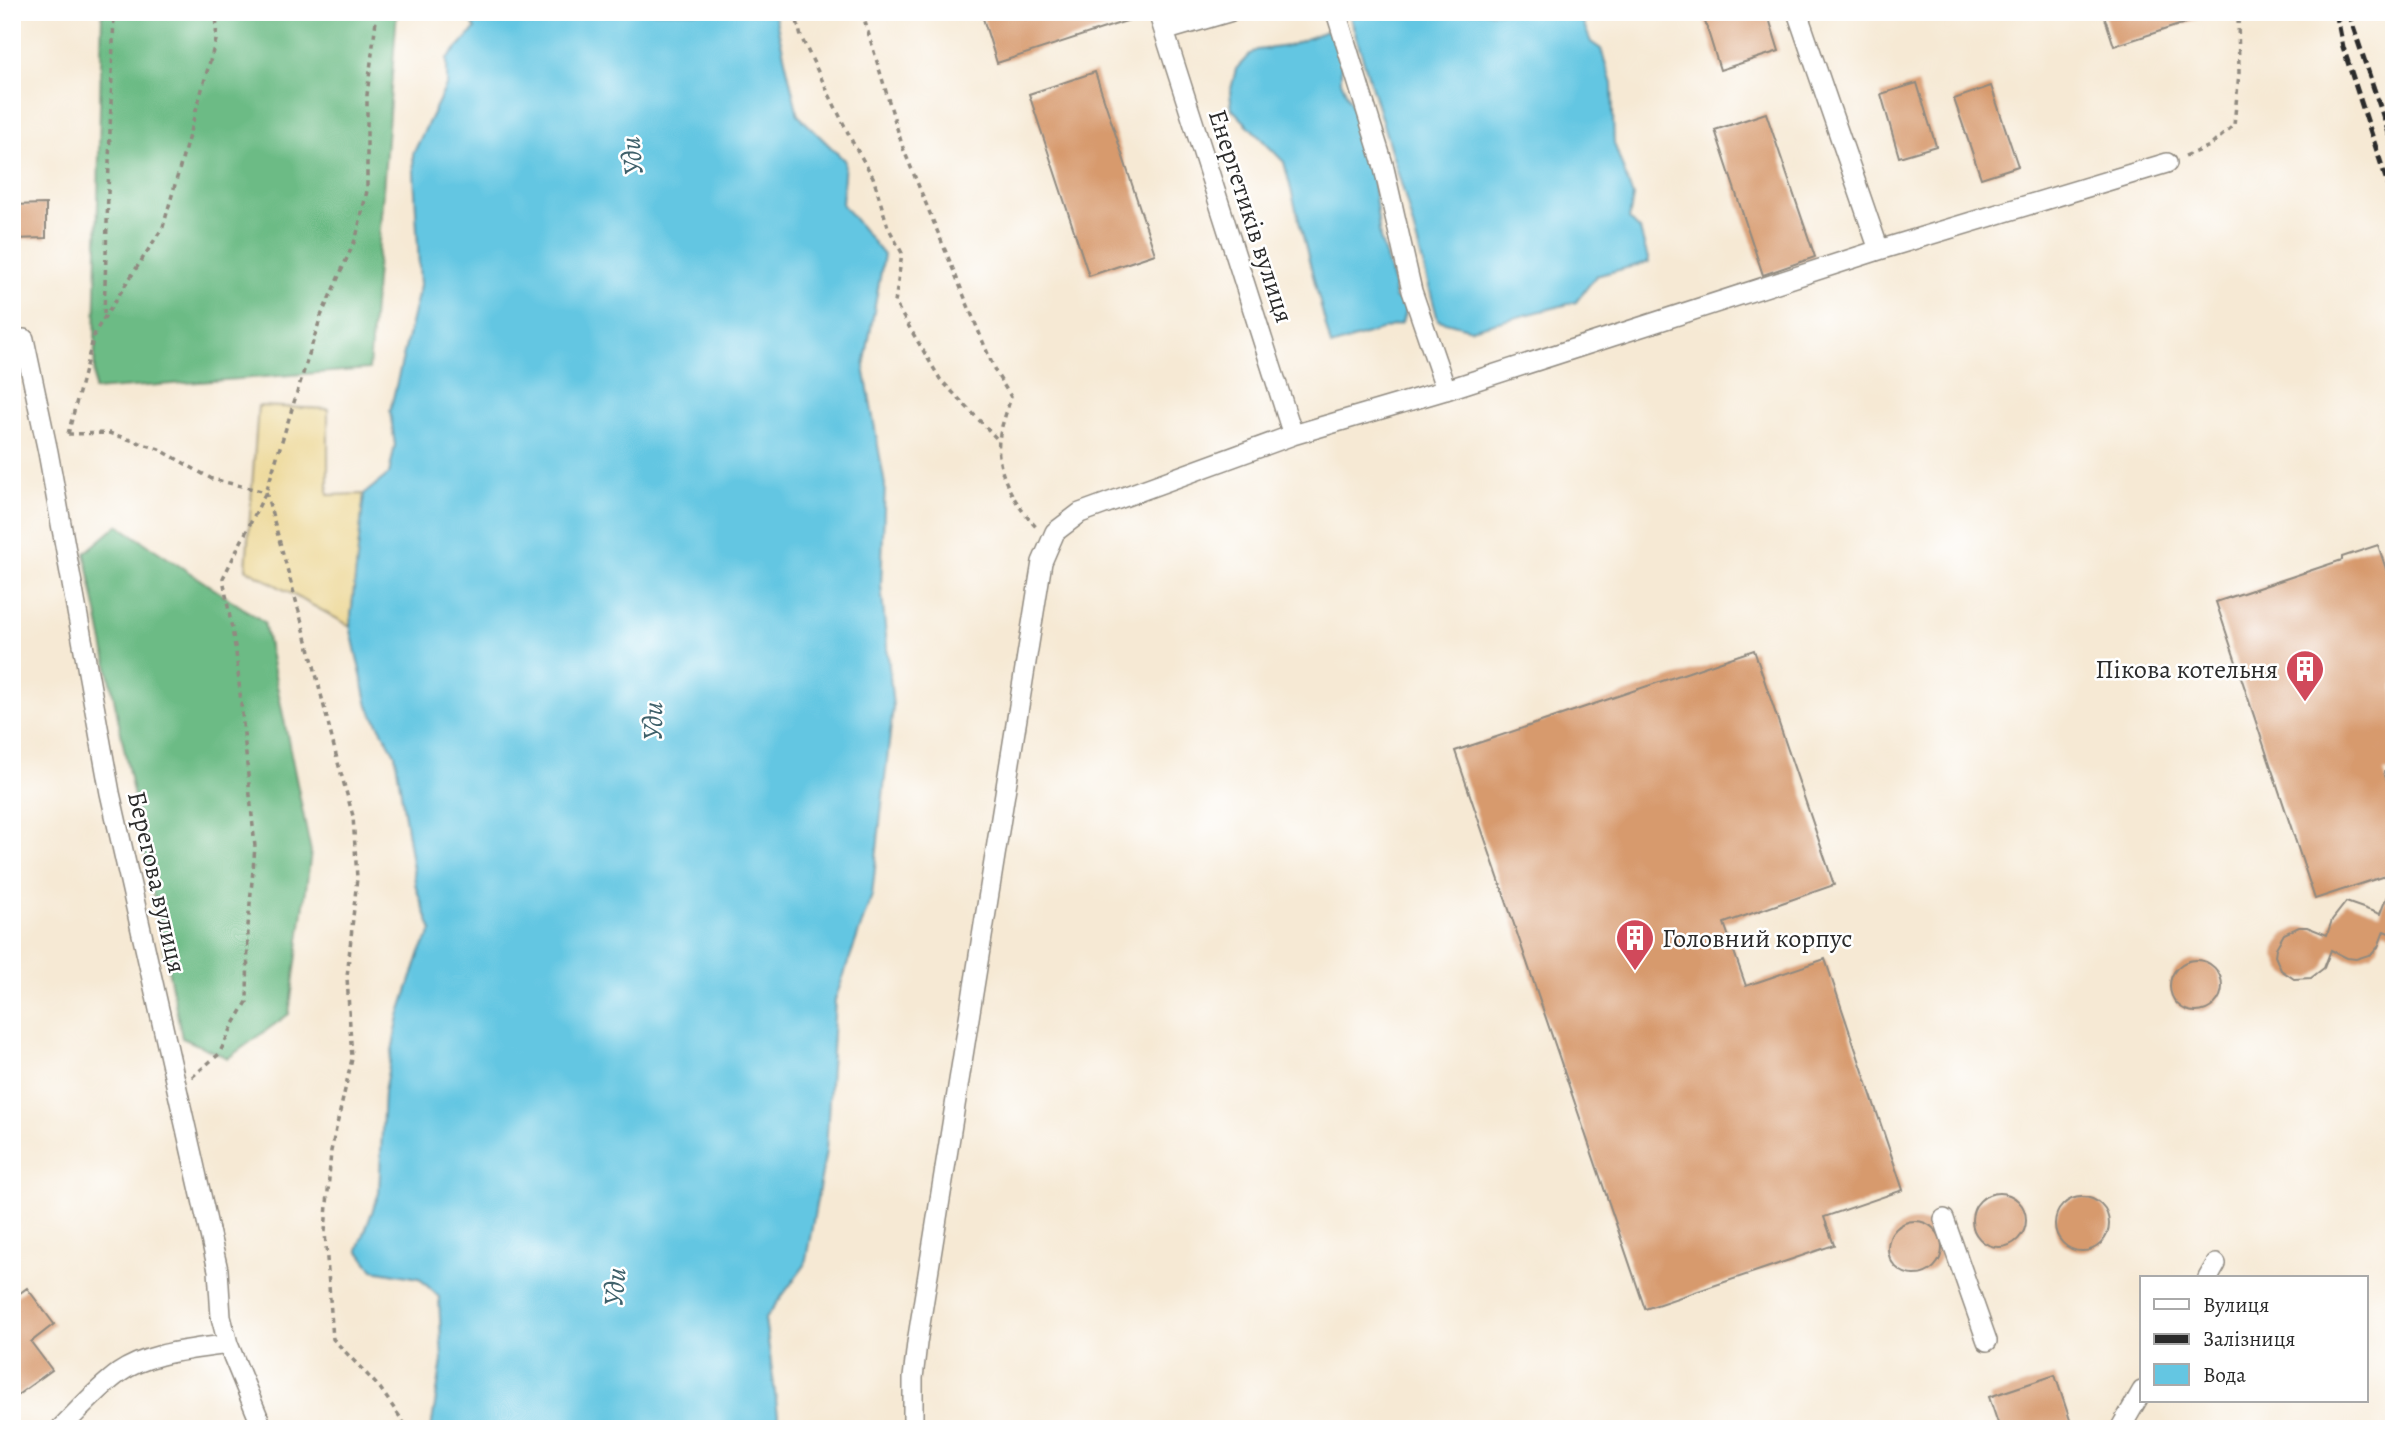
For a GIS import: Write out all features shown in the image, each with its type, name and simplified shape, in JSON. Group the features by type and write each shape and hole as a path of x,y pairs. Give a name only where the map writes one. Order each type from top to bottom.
{"street":[{"name":"Енергетиків вулиця","path":"1158,12 1293,435"},
{"path":"1164,31 1229,12"},
{"path":"1336,12 1383,164 1412,291 1446,390"},
{"path":"1797,12 1879,250"},
{"path":"913,1429 913,1378 917,1343 1042,562 1055,532 1080,513 1293,435 1446,390 1879,250 2167,163"},
{"name":"Берегова вулиця","path":"24,339 48,452 110,793 218,1270 221,1317 228,1344 263,1429"},
{"path":"1944,1219 1987,1341"},
{"path":"60,1429 118,1374 133,1365 160,1356 228,1344"},
{"path":"2119,1429 2140,1394"}],"path":[{"path":"104,317 114,12"},
{"path":"217,12 216,40 163,227 95,332 68,434 109,433 159,449 212,479 266,492"},
{"path":"178,1089 219,1054 247,1002 248,926 255,847 236,653 223,578 266,492 321,316 356,238 367,191 367,95 377,12"},
{"path":"796,12 801,37 853,143 873,177 888,228 902,253 895,303 940,379 999,441"},
{"path":"862,12 903,148 995,371 1011,397 999,441 1000,464 1013,496 1029,520 1051,542"},
{"path":"2167,163 2210,146 2234,125 2239,73 2238,12"},
{"path":"266,492 353,816 357,878 347,976 352,1059 331,1151 325,1232 333,1339 380,1388 404,1423 404,1429"}],"green space":[{"path":"102,12 397,12 369,369 94,390"},
{"path":"118,525 264,622 311,852 289,1014 228,1058 182,1038 85,553"}],"sand":[{"path":"258,406 328,409 328,495 364,494 350,626 246,569"}],"water":[{"name":"Уди","path":"467,12 774,12 798,115 845,161 842,204 884,255 864,367 885,485 881,585 893,707 872,895 835,1000 826,1151 805,1265 765,1319 780,1429 431,1429 442,1361 439,1297 419,1278 373,1270 358,1250 379,1193 384,1091 399,1016 420,952 432,931 416,888 395,754 368,706 350,626 364,494 389,474 395,445 390,411 420,286 413,154 447,84 447,59 475,29"},
{"path":"1360,12 1579,12 1591,42 1601,49 1612,84 1614,143 1633,197 1629,219 1640,230 1649,262 1596,276 1576,302 1471,329 1438,320 1404,193 1350,16"},
{"path":"1331,29 1341,53 1341,81 1357,117 1371,161 1380,238 1393,281 1395,298 1407,305 1402,323 1331,346 1284,162 1232,109 1230,93 1236,69 1250,54 1257,50 1288,46"}],"building":[{"path":"981,12 1145,12 1145,15 997,63"},
{"path":"1702,12 1767,12 1779,51 1720,70"},
{"path":"2103,12 2209,12 2210,15 2114,46"},
{"path":"1095,72 1155,254 1089,276 1029,94"},
{"path":"1917,83 1936,146 1899,157 1881,94"},
{"path":"1991,86 2018,166 1981,178 1954,99"},
{"path":"1766,113 1815,257 1763,275 1715,130"},
{"path":"46,204 46,238 12,239 12,205"},
{"name":"Пікова котельня","path":"2378,545 2394,593 2394,771 2384,772 2394,803 2394,873 2315,899 2216,602 2342,560 2342,557"},
{"name":"Головний корпус","path":"1754,650 1834,885 1724,923 1746,986 1825,959 1903,1190 1824,1217 1834,1245 1645,1309 1455,751"},
{"path":"2392,883 2394,935 2384,931 2372,954 2356,959 2347,958 2331,950 2324,968 2311,978 2294,979 2281,970 2275,956 2276,948 2284,934 2299,927 2307,927 2327,935 2332,920 2346,902 2380,914"},
{"path":"2196,960 2215,967 2222,986 2215,1005 2196,1012 2177,1005 2170,986 2177,967"},
{"path":"1999,1193 2018,1201 2026,1220 2018,1239 1999,1247 1980,1239 1972,1220 1980,1201"},
{"path":"2082,1197 2101,1205 2109,1224 2101,1243 2082,1251 2063,1243 2055,1224 2063,1205"},
{"path":"1915,1221 1934,1229 1942,1248 1934,1267 1915,1275 1896,1267 1888,1248 1896,1229"},
{"path":"27,1288 54,1324 31,1342 52,1370 12,1399 12,1299"},
{"path":"2055,1375 2073,1429 2000,1429 1989,1397"}],"railway":[{"path":"2336,12 2343,47 2394,203"},
{"path":"2348,12 2394,148"}],"place":[{"name":"Пікова котельня","path":"2305,703"},
{"name":"Головний корпус","path":"1635,972"}]}
